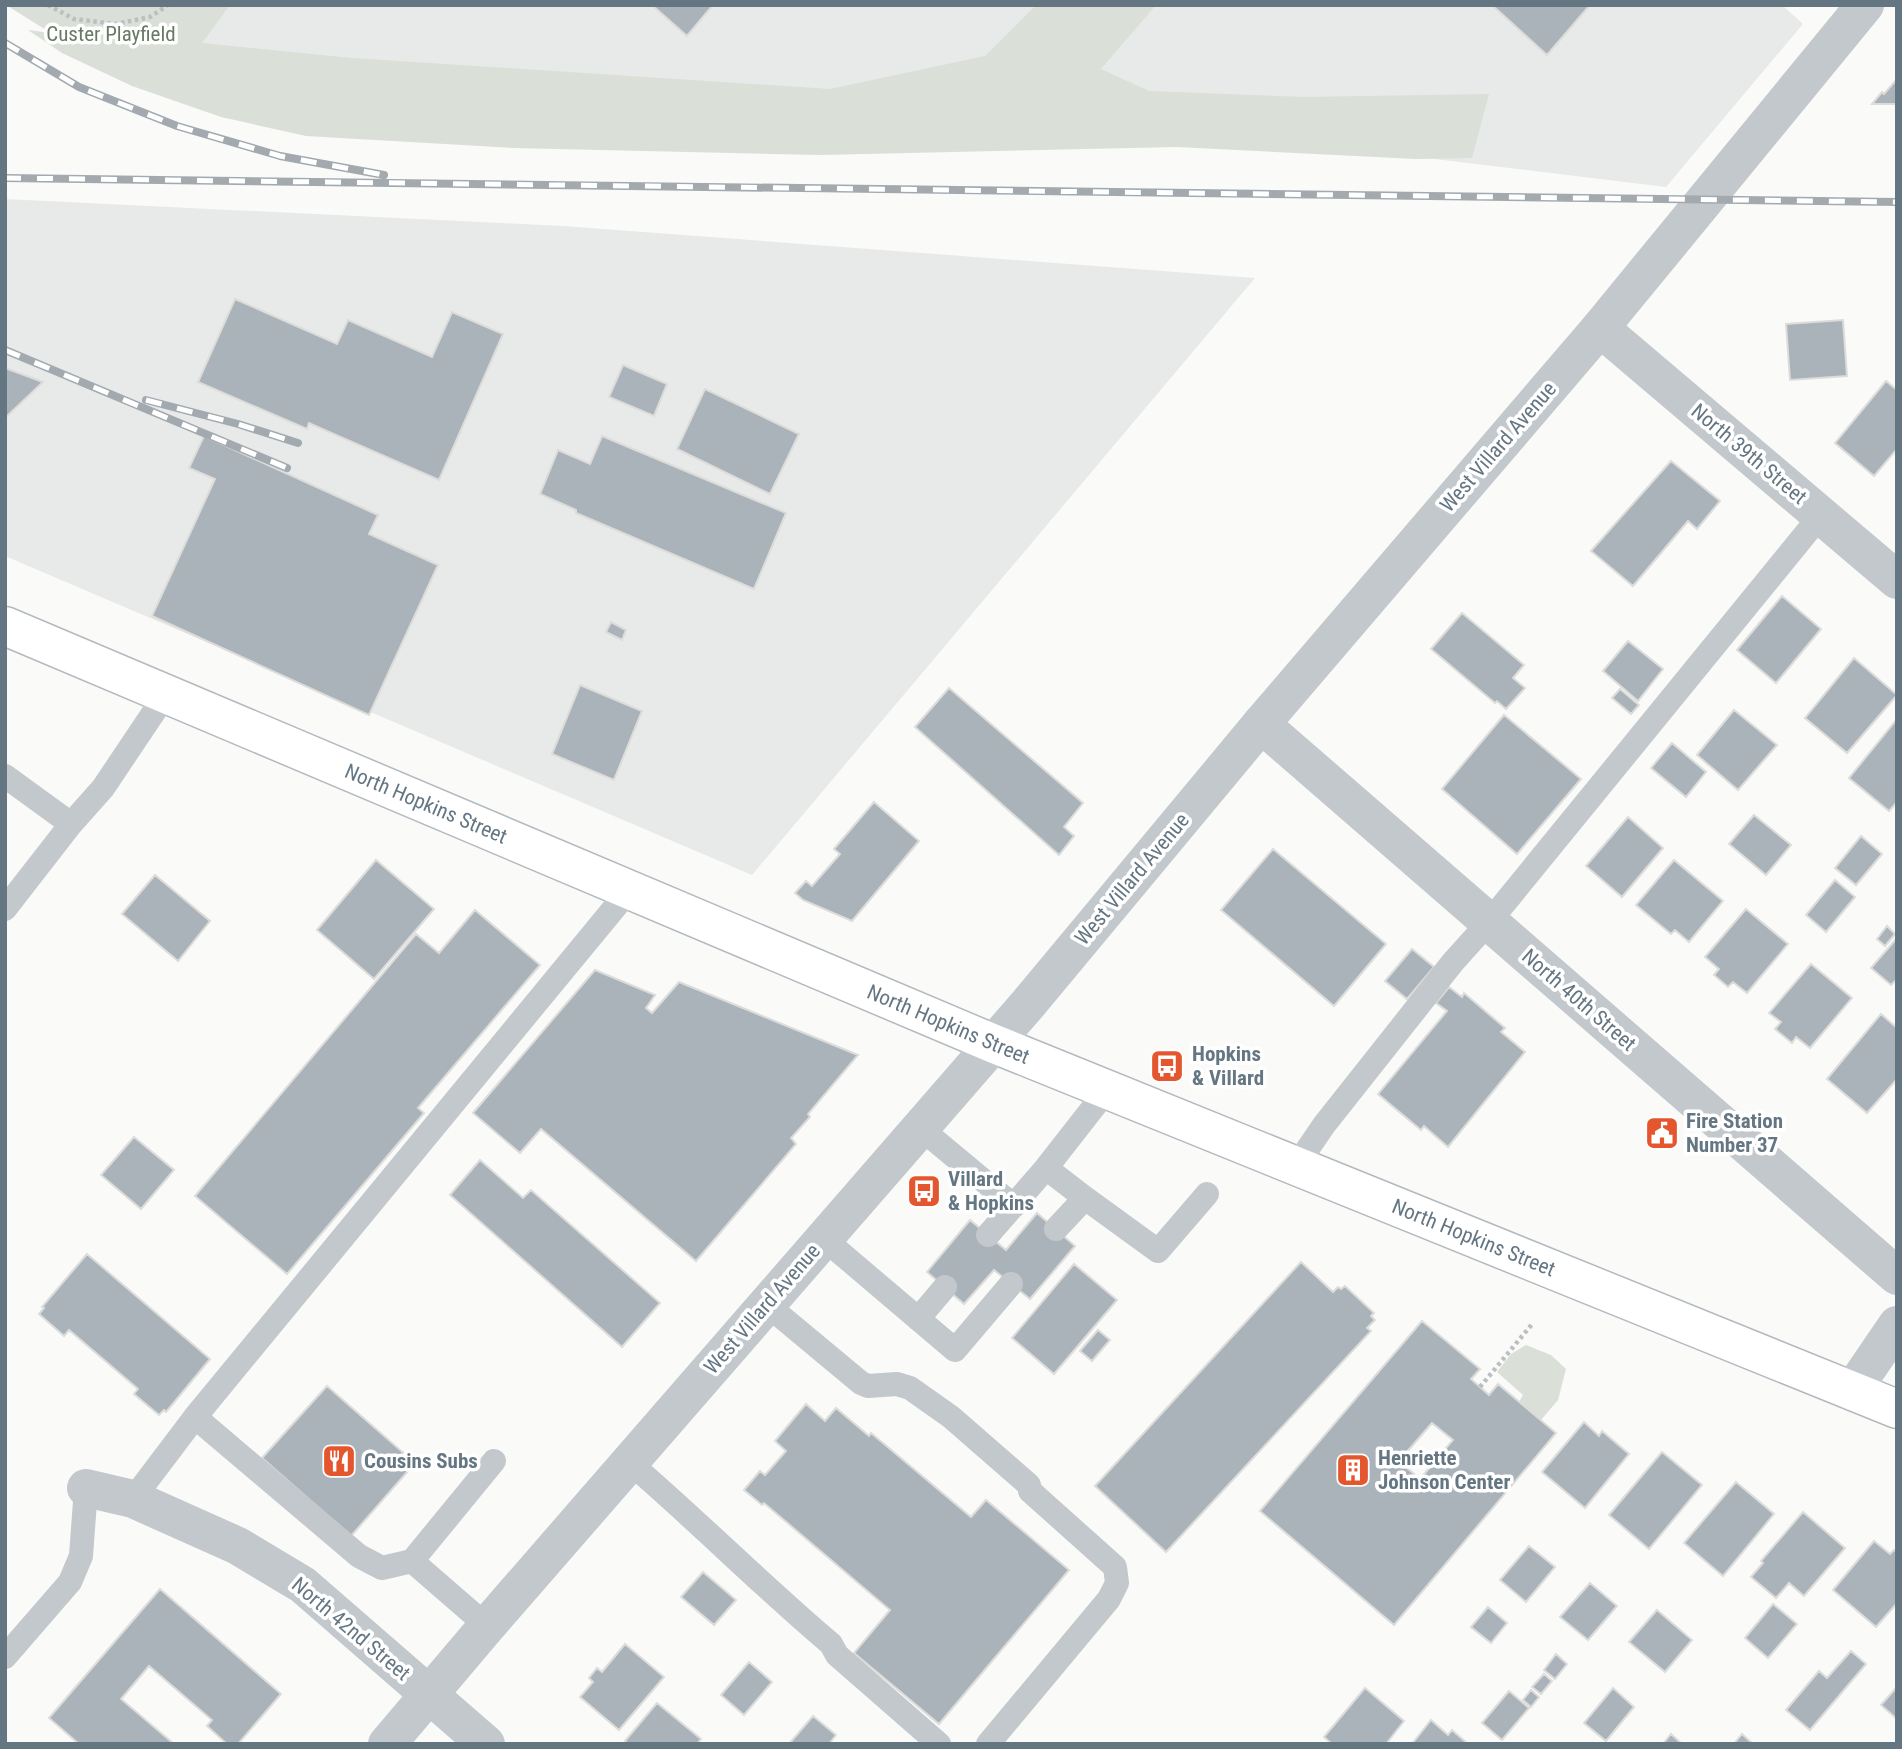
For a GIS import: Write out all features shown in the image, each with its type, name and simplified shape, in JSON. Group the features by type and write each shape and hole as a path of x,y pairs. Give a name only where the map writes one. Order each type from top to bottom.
{"main road":[{"name":"North Hopkins Street","path":"5,626 992,1043 1897,1409"}],"street":[{"name":"West Villard Avenue","path":"387,1744 1028,1004 1261,724 1600,328 1865,5"},
{"name":"North 39th Street","path":"1600,328 1897,580"},
{"name":"North 40th Street","path":"1261,724 1897,1276"},
{"path":"1852,1391 1897,1325"},
{"name":"North 42nd Street","path":"86,1488 133,1499 238,1546 303,1585 486,1744"}],"lane":[{"path":"1296,1166 1332,1114 1453,962 1489,922 1821,515"},
{"path":"5,909 71,824 103,788 166,694"},
{"path":"5,776 71,824"},
{"path":"133,1499 195,1417 630,889"},
{"path":"988,1235 1046,1168 1107,1090"},
{"path":"919,1127 1014,1206"},
{"path":"1046,1168 1158,1251 1207,1194"},
{"path":"1056,1229 1085,1198"},
{"path":"823,1238 955,1350 1011,1284"},
{"path":"918,1319 945,1287"},
{"path":"766,1304 868,1386 897,1384 910,1388 951,1417 1029,1485 1030,1491 1115,1567 1117,1583 1109,1599 992,1739"},
{"path":"195,1417 359,1556 382,1568 412,1561 495,1461"},
{"path":"629,1462 831,1644 837,1655 939,1744"},
{"path":"5,1657 70,1582 81,1556 86,1488"},
{"path":"412,1561 487,1626"}],"path":[{"path":"48,5 74,19 116,24 150,17 169,5"},
{"path":"1480,1387 1533,1323"}],"shaded area":[{"path":"208,5 1782,5 1803,24 1666,187 1351,149 167,52"},
{"path":"5,199 563,226 1255,278 752,875 5,556"}],"green space":[{"name":"Custer Playfield","path":"6,5 230,5 202,43 352,58 830,89 985,56 1036,5 1156,5 1101,69 1149,91 1305,97 1489,94 1472,158 1416,159 1177,147 821,155 514,148 306,136 221,117 132,86 62,53 28,30 51,33"},
{"path":"1526,1345 1551,1355 1566,1369 1558,1400 1541,1420 1519,1402 1523,1395 1497,1372 1511,1354"}],"building":[{"path":"652,5 713,5 687,36"},
{"path":"1492,5 1590,5 1547,55"},
{"path":"1897,79 1897,104 1872,104 1882,92 1884,94"},
{"path":"235,299 337,344 348,320 432,357 452,312 503,334 439,480 309,423 307,429 198,382"},
{"path":"1843,320 1847,376 1790,380 1786,324"},
{"path":"623,365 667,384 654,416 609,397"},
{"path":"5,368 43,382 5,418"},
{"path":"1886,381 1897,390 1897,449 1874,476 1835,443"},
{"path":"705,389 799,434 770,494 677,449"},
{"path":"204,436 378,515 369,534 438,565 369,715 152,616 215,479 189,468"},
{"path":"602,436 786,513 754,589 576,513 576,510 540,494 558,450 590,464"},
{"path":"1671,461 1720,501 1697,529 1688,521 1633,586 1591,551"},
{"path":"1782,596 1821,629 1776,683 1737,650"},
{"path":"1462,613 1524,665 1513,678 1525,688 1506,709 1497,701 1495,703 1431,649"},
{"path":"611,622 626,630 622,640 606,632"},
{"path":"1628,641 1663,669 1638,701 1603,671"},
{"path":"1854,658 1897,695 1847,753 1805,718"},
{"path":"580,685 642,711 614,780 552,754"},
{"path":"949,688 1083,803 1064,827 1074,836 1059,855 915,727"},
{"path":"1620,689 1639,705 1631,714 1612,698"},
{"path":"1734,710 1777,745 1738,790 1697,755"},
{"path":"1504,715 1581,779 1517,854 1442,789"},
{"path":"1897,719 1897,802 1889,811 1849,778"},
{"path":"1672,743 1706,772 1686,797 1651,768"},
{"path":"874,802 919,841 852,921 803,900 795,893 806,881 812,886 840,854 834,849"},
{"path":"1754,815 1791,845 1766,875 1729,844"},
{"path":"1628,817 1663,848 1622,897 1586,866"},
{"path":"1861,836 1882,854 1856,885 1835,868"},
{"path":"1273,849 1386,944 1334,1006 1221,910"},
{"path":"376,860 434,909 374,979 317,930"},
{"path":"1674,860 1723,901 1689,942 1675,930 1671,934 1636,905"},
{"path":"155,875 210,921 178,961 122,914"},
{"path":"1835,880 1855,897 1826,932 1806,915"},
{"path":"1746,909 1788,944 1747,993 1733,982 1728,987 1714,975 1719,969 1705,957"},
{"path":"475,910 540,965 418,1108 424,1113 287,1274 195,1196 416,934 439,953"},
{"path":"1887,926 1895,934 1885,946 1877,939"},
{"path":"1897,938 1897,979 1891,985 1871,968"},
{"path":"1412,949 1434,967 1407,999 1385,981"},
{"path":"1811,964 1852,998 1810,1048 1796,1037 1792,1043 1775,1029 1781,1022 1769,1013"},
{"path":"595,970 655,995 646,1008 652,1013 679,982 858,1055 791,1138 796,1144 696,1261 541,1129 520,1153 473,1113"},
{"path":"1449,987 1462,997 1464,993 1505,1028 1501,1032 1525,1052 1448,1147 1424,1126 1421,1130 1378,1094 1447,1011 1436,1003"},
{"path":"1881,1014 1897,1028 1897,1079 1867,1113 1827,1079"},
{"path":"134,1137 174,1170 141,1209 101,1175"},
{"path":"480,1160 523,1198 531,1190 660,1303 622,1347 450,1195"},
{"path":"1037,1213 1075,1246 1030,1299 994,1270 964,1304 927,1272 970,1220 1006,1250"},
{"path":"87,1254 210,1359 166,1412 164,1410 159,1415 134,1394 138,1389 69,1330 64,1336 39,1314"},
{"path":"1301,1262 1333,1292 1338,1287 1341,1289 1345,1286 1374,1313 1371,1316 1375,1320 1367,1328 1371,1331 1166,1552 1095,1486"},
{"path":"1074,1264 1117,1300 1054,1374 1012,1338"},
{"name":"Henriette Johnson Center","path":"1422,1321 1480,1369 1471,1379 1489,1395 1498,1384 1556,1433 1394,1625 1260,1511","holes":["1432,1423 1453,1440 1420,1479 1399,1461"]},
{"path":"1098,1330 1110,1340 1092,1361 1080,1351"},
{"name":"Cousins Subs","path":"327,1386 415,1463 351,1536 262,1458"},
{"path":"806,1404 825,1421 836,1408 869,1436 871,1433 971,1517 986,1500 1069,1570 939,1724 854,1653 890,1610 764,1503 762,1505 744,1490 760,1471 765,1475 786,1451 775,1441"},
{"path":"1584,1422 1599,1436 1602,1431 1629,1454 1585,1508 1542,1472"},
{"path":"1662,1452 1702,1485 1649,1549 1609,1515"},
{"path":"1736,1482 1774,1514 1723,1576 1684,1543"},
{"path":"1803,1512 1845,1548 1804,1596 1789,1583 1776,1598 1751,1577 1763,1563 1761,1561"},
{"path":"1874,1541 1890,1554 1894,1550 1897,1552 1897,1603 1876,1627 1833,1590"},
{"path":"1529,1546 1555,1567 1526,1602 1500,1580"},
{"path":"703,1572 736,1600 714,1625 681,1597"},
{"path":"1590,1583 1617,1606 1588,1640 1560,1617"},
{"path":"160,1589 281,1694 238,1744 227,1744 207,1726 212,1720 149,1666 121,1699 174,1744 79,1744 49,1718"},
{"path":"1773,1604 1797,1624 1768,1658 1745,1638"},
{"path":"1488,1607 1507,1623 1491,1643 1471,1627"},
{"path":"1657,1610 1692,1640 1665,1672 1629,1642"},
{"path":"625,1644 664,1677 619,1730 580,1697 593,1682 589,1678 597,1668 602,1672"},
{"path":"1851,1651 1866,1664 1810,1730 1786,1710 1819,1671 1827,1678"},
{"path":"1556,1654 1567,1664 1555,1679 1544,1670"},
{"path":"749,1662 772,1682 744,1715 721,1695"},
{"path":"1544,1674 1552,1681 1541,1694 1532,1687"},
{"path":"1897,1687 1897,1719 1881,1705"},
{"path":"1365,1688 1404,1721 1386,1744 1332,1744 1324,1737"},
{"path":"1613,1688 1634,1707 1606,1741 1584,1723"},
{"path":"1531,1690 1539,1697 1531,1707 1523,1700"},
{"path":"1509,1691 1529,1708 1502,1740 1482,1723"},
{"path":"657,1703 701,1739 697,1744 628,1744 625,1741"},
{"path":"813,1716 836,1735 829,1744 789,1744"},
{"path":"1431,1720 1448,1735 1452,1730 1468,1744 1412,1744"},
{"path":"1671,1734 1682,1744 1663,1744"},
{"path":"1742,1734 1753,1744 1734,1744"}],"railway":[{"path":"5,43 79,87 177,126 280,156 384,175"},
{"path":"5,178 1897,202"},
{"path":"5,350 287,468"},
{"path":"146,400 298,443"}],"place":[{"name":"Hopkins & Villard","path":"1167,1066"},
{"name":"Fire Station Number 37","path":"1662,1133"},
{"name":"Villard & Hopkins","path":"924,1191"},
{"name":"Cousins Subs","path":"339,1461"},
{"name":"Henriette Johnson Center","path":"1353,1470"}]}
